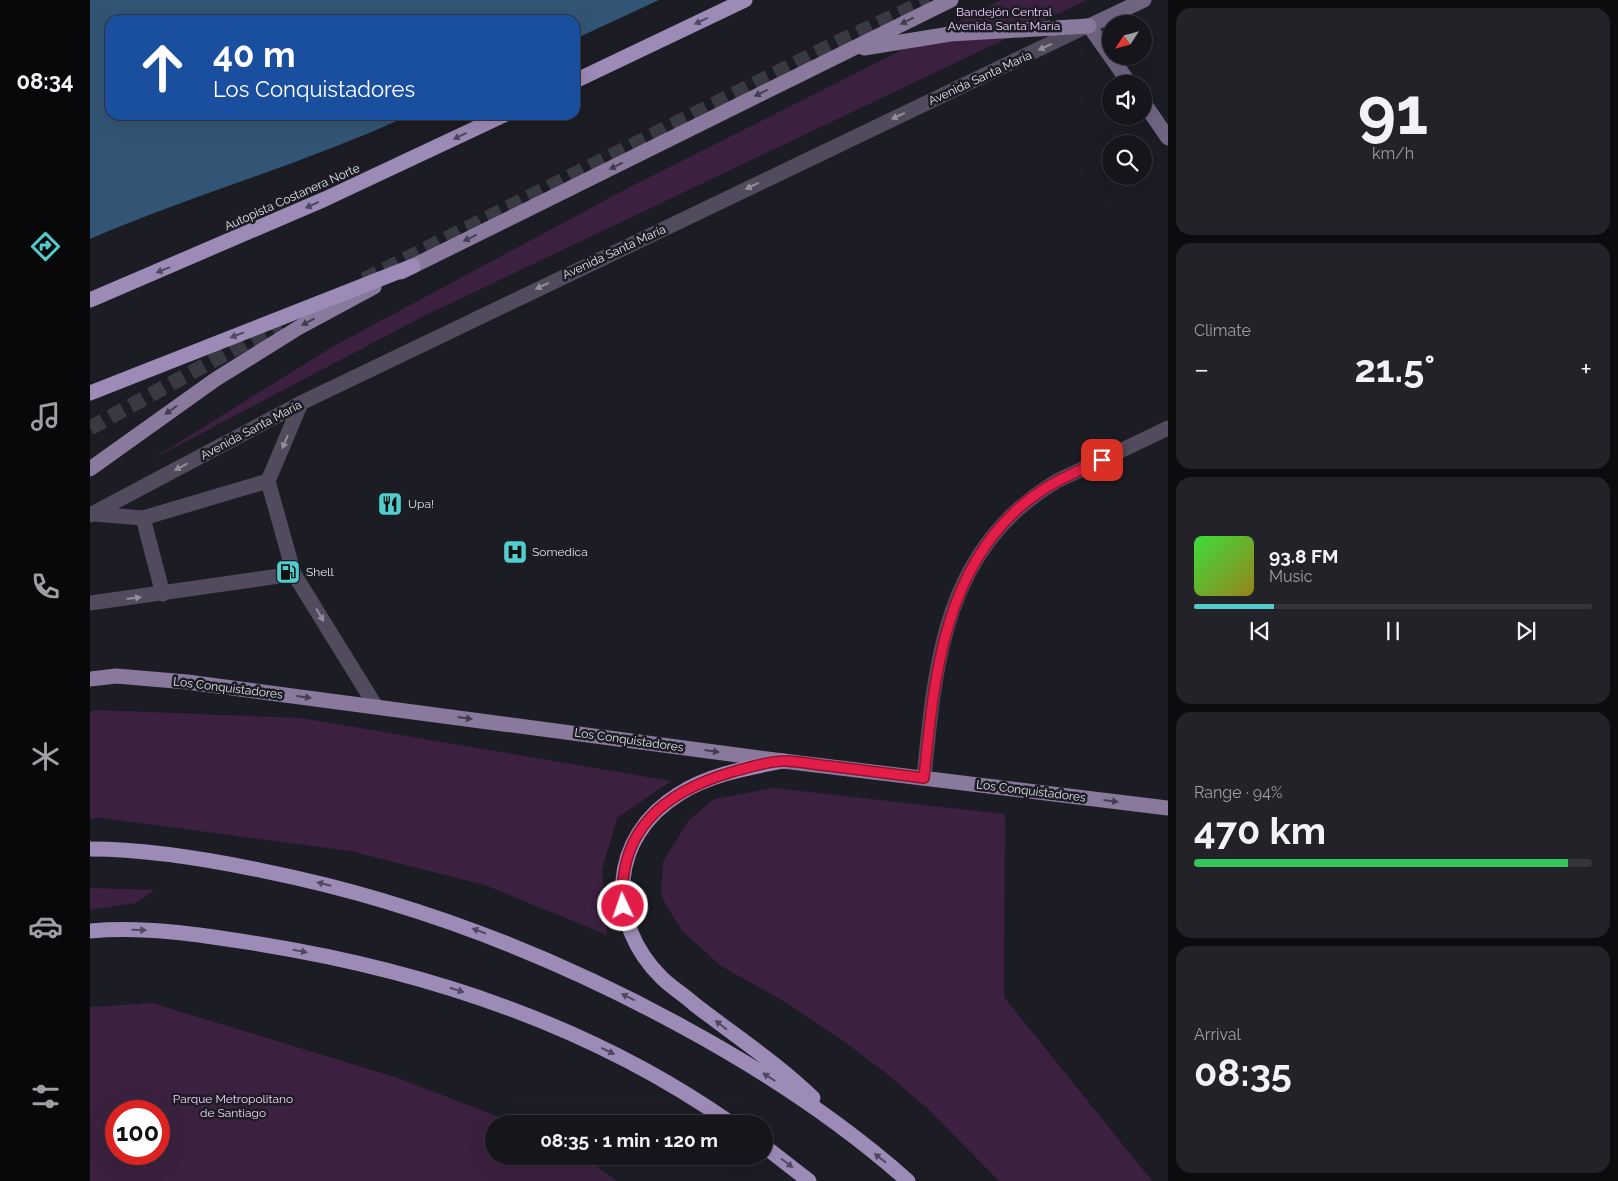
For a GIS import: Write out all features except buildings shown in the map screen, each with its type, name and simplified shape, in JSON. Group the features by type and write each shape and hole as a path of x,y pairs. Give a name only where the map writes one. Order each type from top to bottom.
{"highway":[{"path":"580,79 745,0"},
{"name":"Autopista Costanera Norte","path":"90,300 325,199 493,120"},
{"path":"90,392 413,266"},
{"path":"783,761 715,777 680,793 662,805 635,837 626,860 621,883 623,906 629,929 638,947 662,978 801,1087 852,1136"},
{"path":"90,849 178,856 299,878 377,898 485,934 588,977 749,1064 852,1136 908,1181"},
{"path":"90,931 142,930 220,938 340,958 435,983 513,1009 619,1056 700,1102 719,1115"},
{"path":"773,1153 809,1181"}],"main road":[{"path":"90,470 224,374 298,328 413,266 951,0"},
{"path":"846,52 950,34 1089,26"},
{"name":"Los Conquistadores","path":"90,679 116,676 162,680 375,705 783,761 1168,808"}],"street":[{"name":"Avenida Santa María","path":"92,514 301,403 1144,0"},
{"path":"1089,26 1124,75"},
{"path":"1152,115 1168,138"},
{"path":"301,403 268,481 294,574 375,705"},
{"path":"924,778 935,682 949,616 962,585 979,555 999,529 1026,502 1053,483 1168,428"},
{"path":"92,514 143,518 268,481"},
{"path":"143,518 162,594"},
{"path":"90,603 294,574"}],"green space":[{"name":"Bandejón Central Avenida Santa María","path":"1001,0 1087,0 422,317 149,461 332,347 628,188"},
{"path":"95,710 301,718 671,781 617,818 602,870 607,935 485,885 350,851 101,818 90,819 90,712"},
{"path":"773,788 1005,814 1004,997 1152,1181 999,1181 927,1108 886,1073 842,1040 782,1000 721,966 682,931 661,896 663,862 689,820 714,799"},
{"path":"90,888 154,890 136,903 90,910"},
{"name":"Parque Metropolitano de Santiago","path":"152,1003 398,1078 494,1115 485,1115 485,1165 595,1165 617,1181 90,1181 90,1007"}],"water":[{"path":"90,0 659,0 580,37 580,15 105,15 105,120 399,120 331,148 170,207 90,239"}],"tunnel":[{"path":"364,280 834,44 929,0"},
{"path":"90,428 280,324"}],"place":[{"name":"Upa!","path":"390,504"},
{"name":"Somedica","path":"515,552"},
{"name":"Shell","path":"288,572"}],"route":[{"path":"623,906 621,883 626,860 635,837 662,805 680,793 715,777 783,761 924,778 935,682 941,649 949,616 962,585 979,555 999,529 1026,502 1053,483 1102,460"}]}
